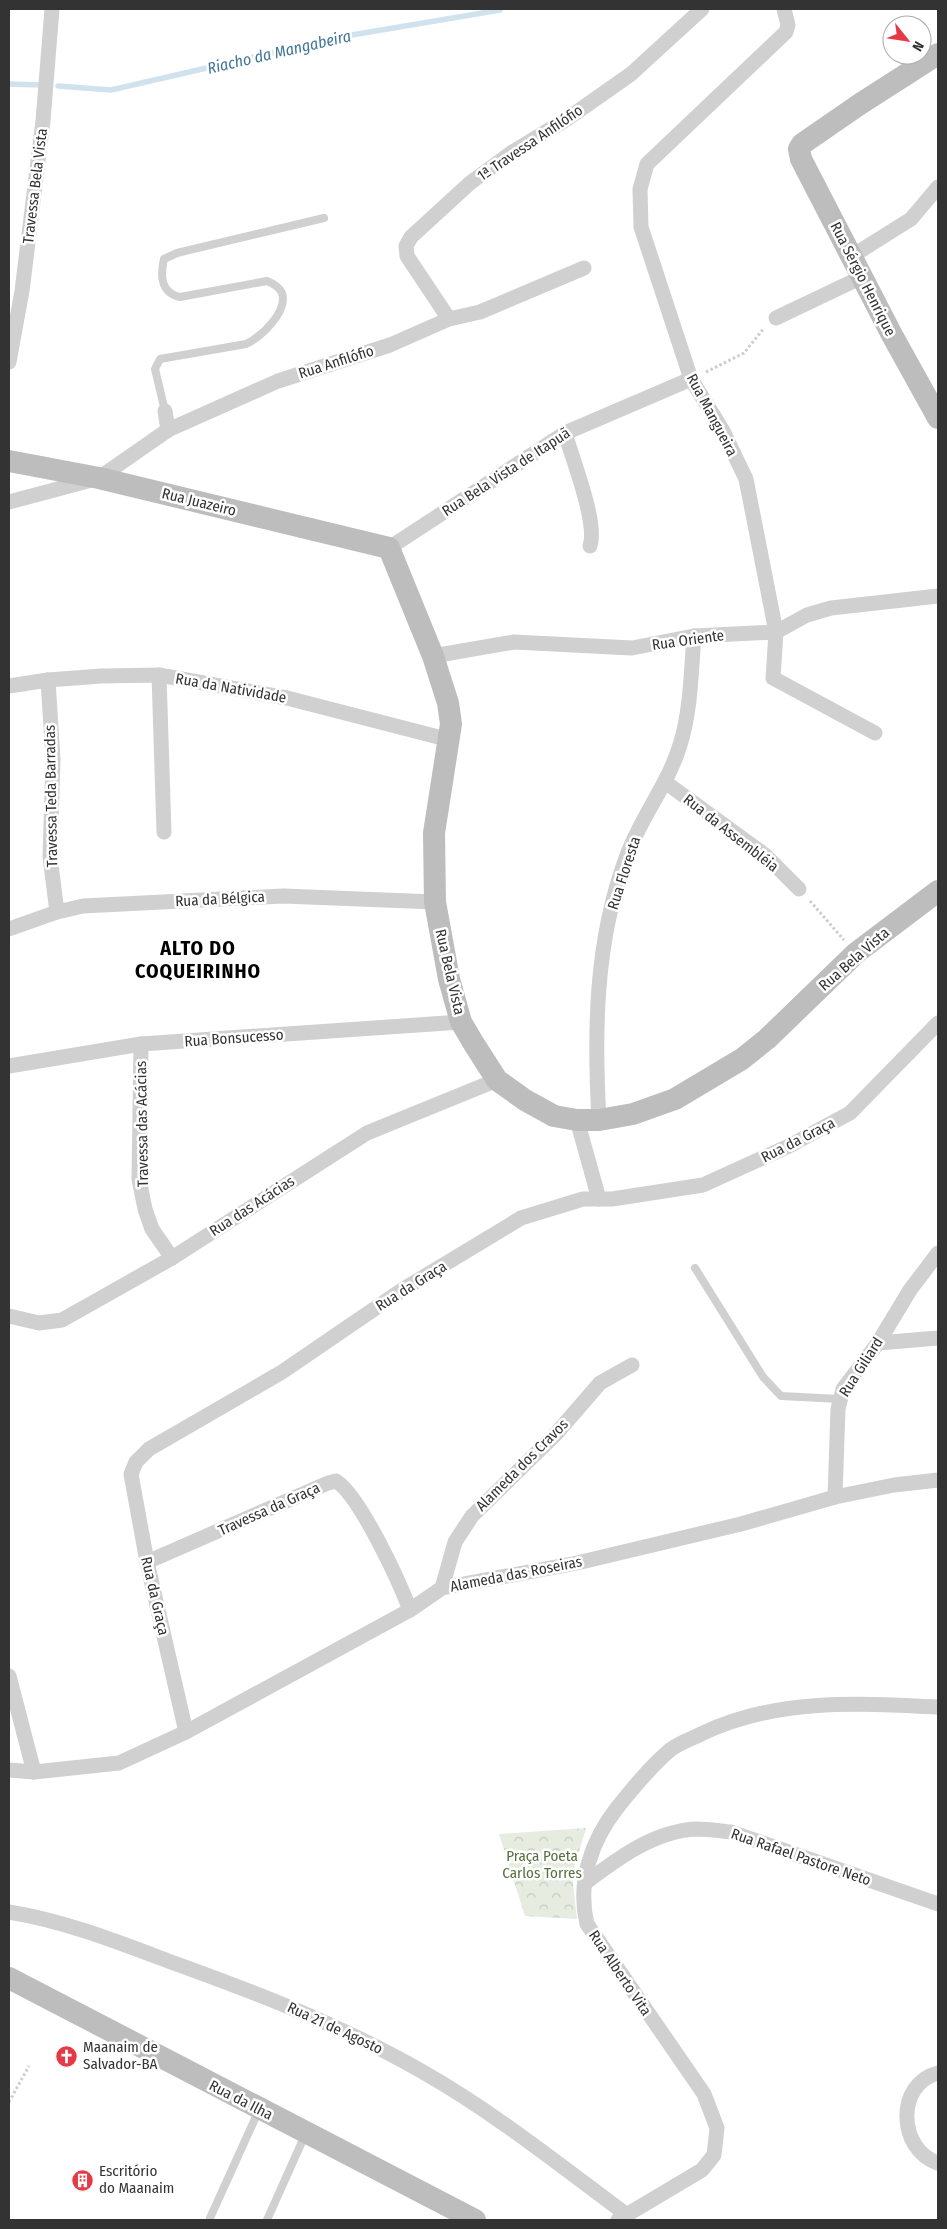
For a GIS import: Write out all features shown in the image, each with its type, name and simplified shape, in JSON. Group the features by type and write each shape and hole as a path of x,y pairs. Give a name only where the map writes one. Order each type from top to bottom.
{"main road":[{"name":"Rua Sérgio Henrique","path":"938,54 860,104 808,140 799,149 801,160 938,418"},
{"name":"Rua Juazeiro","path":"9,460 99,478 389,548"},
{"name":"Rua Bela Vista","path":"389,548 433,656 448,703 452,724 434,832 435,902 449,979 461,1022 497,1080 554,1116 577,1120 599,1120 633,1114 675,1099 742,1059 767,1039 856,953 938,891"},
{"name":"Rua da Ilha","path":"9,1978 475,2220"}],"street":[{"name":"Travessa Bela Vista","path":"9,362 10,345 22,291 42,130 52,9"},
{"name":"1ª Travessa Anfilófio","path":"449,319 407,256 406,246 411,237 470,183 511,153 567,119 631,74 702,9"},
{"name":"Rua Mangueira","path":"784,9 788,25 786,32 647,164 640,189 641,227 691,379 723,431 746,479 776,632 773,678 875,733"},
{"path":"852,256 911,219 938,187"},
{"name":"Rua Anfilófio","path":"9,502 99,478 168,430 278,381 390,345 449,319 480,312 584,268"},
{"path":"776,318 862,277"},
{"name":"Rua Bela Vista de Itapuã","path":"389,548 564,432 691,379"},
{"path":"164,410 168,430"},
{"path":"564,432 586,503 592,538 590,546"},
{"name":"Rua Oriente","path":"433,656 514,642 632,648 694,636 776,632 807,615 831,608 938,596"},
{"name":"Rua Floresta","path":"599,1120 596,1067 598,988 613,897 626,856 642,820 665,782 680,746 688,710 694,636"},
{"name":"Rua da Natividade","path":"9,686 48,680 101,676 159,676 288,698 450,740"},
{"path":"159,676 164,832"},
{"name":"Travessa Teda Barradas","path":"48,680 53,758 50,857 57,912"},
{"name":"Rua da Assembléia","path":"665,782 765,855 799,889"},
{"name":"Rua da Bélgica","path":"9,929 57,912 83,906 283,896 435,902"},
{"name":"Rua Bonsucesso","path":"9,1066 141,1044 461,1022"},
{"name":"Rua da Graça","path":"186,1732 147,1562 131,1474 136,1462 149,1449 282,1372 402,1290 522,1218 584,1199 612,1199 703,1185 789,1146 850,1113 938,1023"},
{"name":"Travessa das Acácias","path":"141,1044 139,1179 152,1229 172,1258"},
{"name":"Rua das Acácias","path":"9,1316 39,1323 62,1320 172,1258 367,1133 497,1080"},
{"path":"577,1120 599,1199"},
{"name":"Rua Giliard","path":"835,1498 839,1399 843,1389 878,1343 910,1290 938,1252"},
{"path":"878,1343 938,1338"},
{"name":"Alameda dos Cravos","path":"442,1588 455,1542 472,1516 555,1435 600,1383 632,1365"},
{"name":"Alameda das Roseiras","path":"9,1770 34,1772 120,1763 186,1732 410,1610 442,1588 577,1563 742,1524 835,1498 894,1485 938,1480"},
{"name":"Travessa da Graça","path":"147,1562 328,1483 336,1482 350,1493 400,1583 410,1610"},
{"path":"9,1676 34,1772"},
{"name":"Rua Alberto Vita","path":"623,2218 702,2170 714,2155 717,2128 704,2094 587,1924 582,1905 590,1856 604,1825 637,1782 672,1749 720,1725 777,1709 852,1703 938,1707"},
{"name":"Rua Rafael Pastore Neto","path":"586,1883 622,1856 663,1836 695,1829 731,1832 938,1904"},
{"name":"Rua 21 de Agosto","path":"9,1912 39,1916 106,1938 277,2001 379,2048 424,2072 492,2117 623,2218"},
{"path":"938,2073 921,2083 912,2095 907,2110 907,2126 912,2141 922,2154 938,2162"}],"lane":[{"path":"164,410 155,368 160,359 246,344 256,339 273,322 282,303 282,294 276,286 266,280 180,297 172,295 166,291 163,283 161,272 164,260 177,253 324,218"},
{"path":"696,1268 763,1377 777,1392 786,1397 839,1399"},
{"path":"210,2218 259,2109"},
{"path":"267,2220 306,2133"}],"path":[{"path":"691,379 744,353 762,330 776,318"},
{"path":"799,889 856,953"},
{"path":"9,2102 29,2066"}],"green space":[{"name":"Praça Poeta Carlos Torres","path":"586,1828 572,1875 577,1919 525,1916 499,1834"}],"waterway":[{"name":"Riacho da Mangabeira","path":"58,86 111,90 346,36 500,10"},
{"name":"Riacho da Mangabeira","path":"9,84 41,85"}],"place":[{"name":"Maanaim de Salvador-BA","path":"67,2056"},
{"name":"Escritório do Maanaim","path":"83,2180"}],"district":[{"name":"ALTO DO COQUEIRINHO","path":"198,960"}]}
